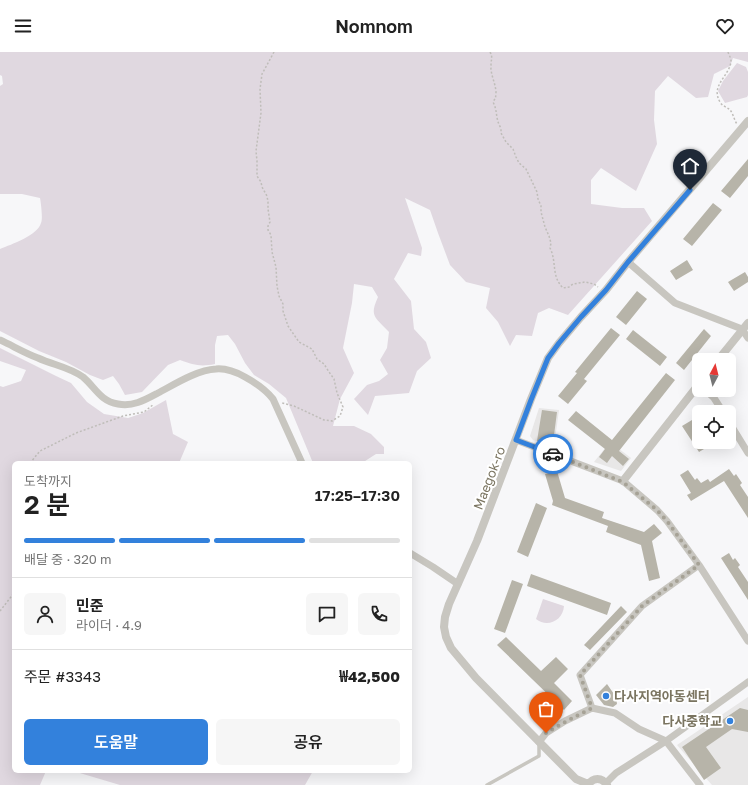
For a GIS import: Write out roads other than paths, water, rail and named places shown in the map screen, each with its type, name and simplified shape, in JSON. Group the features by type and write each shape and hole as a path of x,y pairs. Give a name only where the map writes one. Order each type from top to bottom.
{"street":[{"name":"Maegok-ro","path":"588,785 576,778 476,678 451,648 446,637 444,627 445,617 449,604 477,541 548,358 559,343 606,290 748,121"},
{"path":"628,262 675,303 745,326"},
{"path":"745,326 748,338"},
{"path":"724,353 745,326"},
{"path":"0,340 38,358 68,368 84,378 104,399 116,404 126,405 137,403 204,371 217,369 228,370 239,374 258,384 274,401 301,461"},
{"path":"623,482 692,393"},
{"path":"736,433 748,453"},
{"path":"516,440 623,482 657,510 667,521 699,565 748,640"},
{"path":"412,554 458,584"},
{"path":"592,708 580,675 642,606 699,565"},
{"path":"588,785 590,782 597,779 603,780 606,784 616,773 666,741 748,682"},
{"path":"539,742 546,733 592,708 615,713 639,729 666,741 700,785"}],"lane":[{"path":"487,785 539,756 539,742"}],"place":[{"name":"다사지역아동센터","path":"606,696"},
{"name":"다사중학교","path":"730,721"}]}
